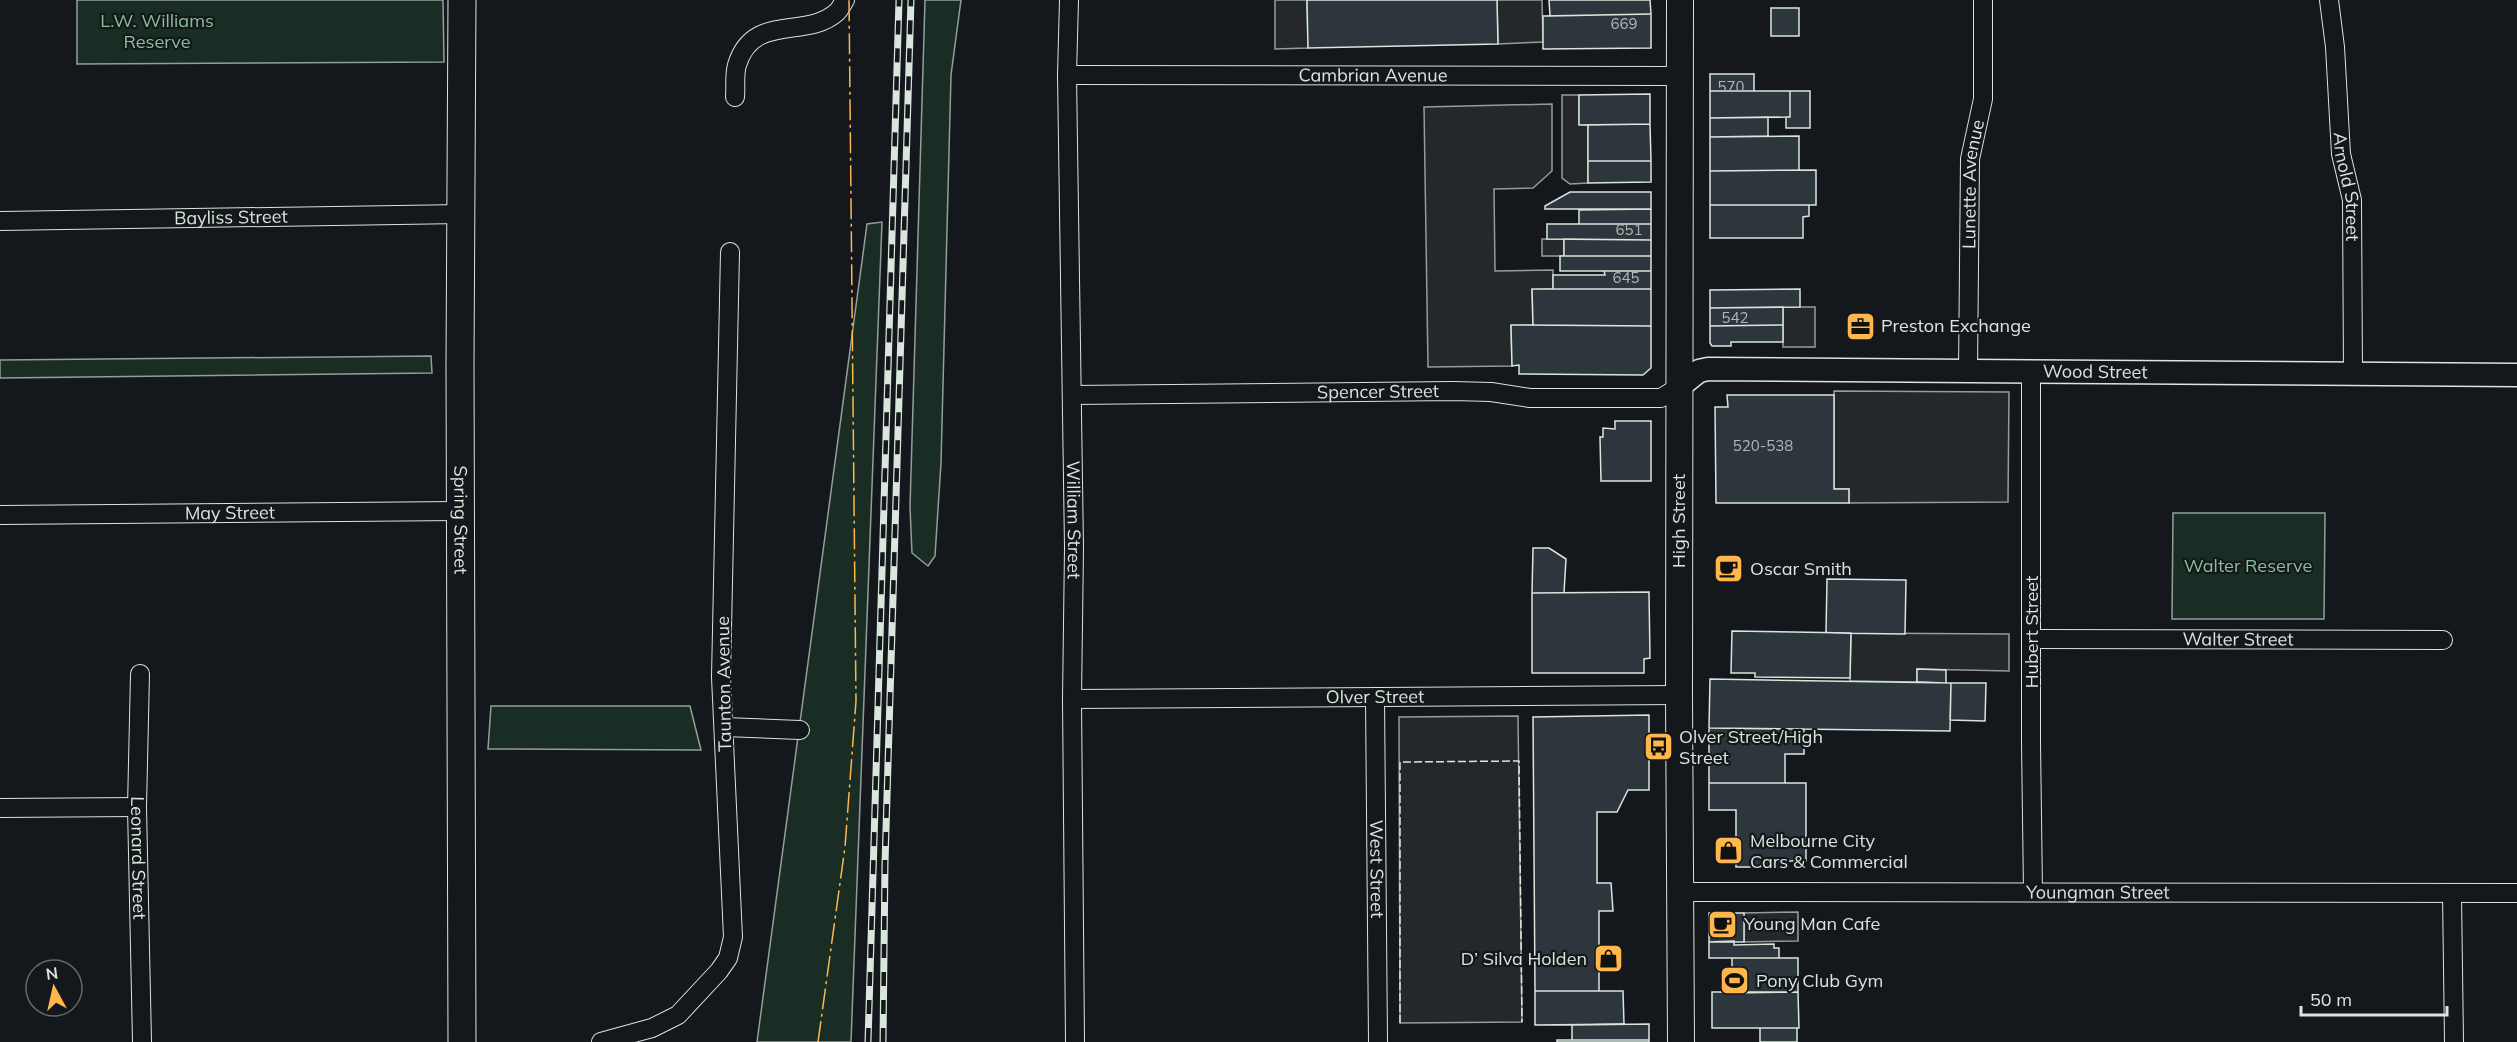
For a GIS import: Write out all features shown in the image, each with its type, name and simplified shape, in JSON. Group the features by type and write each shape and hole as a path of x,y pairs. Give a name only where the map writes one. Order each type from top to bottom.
{"main road":[{"name":"Spring Street","path":"462,0 460,510 462,1042"},
{"name":"High Street","path":"1680,0 1681,1042"}],"street":[{"path":"735,97 736,67 745,45 761,34 783,28 814,24 837,12 845,0"},
{"name":"William Street","path":"1069,0 1067,75 1074,548 1072,699 1075,1042"},
{"name":"Lunette Avenue","path":"1968,372 1970,159 1983,99 1983,0"},
{"name":"Arnold Street","path":"2329,0 2335,47 2341,154 2352,200 2353,374"},
{"name":"Cambrian Avenue","path":"1067,75 1680,76"},
{"name":"Bayliss Street","path":"0,221 462,214"},
{"name":"Taunton Avenue","path":"601,1042 652,1028 678,1015 708,985 728,958 733,937 721,657 730,252"},
{"name":"Wood Street","path":"1679,387 1699,371 1708,369 2517,375"},
{"name":"Hubert Street","path":"2031,372 2033,892"},
{"name":"Spencer Street","path":"1072,395 1453,391 1491,392 1530,398 1661,398 1679,387"},
{"name":"May Street","path":"0,515 460,510"},
{"name":"Walter Street","path":"2032,639 2443,640"},
{"name":"Leonard Street","path":"140,674 137,807 142,1042"},
{"name":"Olver Street","path":"1072,699 1679,695"},
{"name":"West Street","path":"1375,697 1378,1042"},
{"path":"724,727 800,729"},
{"path":"0,808 137,807"},
{"name":"Youngman Street","path":"1680,892 2517,893"},
{"path":"2452,894 2454,1042"}],"green space":[{"name":"L.W. Williams Reserve","path":"77,0 443,0 444,62 77,64"},
{"path":"925,0 961,0 951,75 941,463 935,556 928,566 912,553 910,507"},
{"path":"882,222 851,1042 757,1042 867,224"},
{"path":"431,356 432,373 0,378 0,360"},
{"name":"Walter Reserve","path":"2173,513 2325,513 2324,619 2172,619"},
{"path":"491,706 690,706 701,750 488,749"}],"shaded area":[{"path":"1275,0 1307,0 1308,48 1275,49"},
{"path":"1497,0 1542,0 1543,42 1498,44"},
{"path":"1562,95 1579,95 1579,124 1588,125 1588,183 1570,184 1562,178"},
{"path":"1552,104 1552,171 1533,188 1494,189 1495,271 1553,270 1553,289 1532,290 1533,325 1511,326 1512,366 1428,367 1424,107"},
{"path":"1542,239 1564,239 1564,256 1542,256"},
{"path":"1783,307 1815,307 1815,347 1783,347"},
{"path":"1834,391 2009,392 2008,502 1849,503 1849,489 1834,489"},
{"path":"1851,633 2009,634 2009,671 1917,669 1917,682 1850,681"},
{"path":"1518,716 1522,1022 1400,1023 1399,717"},
{"path":"1798,912 1798,941 1744,942 1744,913"}],"building":[{"path":"1307,0 1497,0 1498,44 1308,48"},
{"path":"1549,0 1650,0 1651,14 1550,16"},
{"path":"1771,8 1799,8 1799,36 1771,36"},
{"path":"1651,14 1651,48 1543,49 1543,16"},
{"path":"1710,74 1754,74 1754,91 1710,91"},
{"path":"1710,91 1790,91 1790,117 1710,118"},
{"path":"1790,91 1810,91 1810,128 1786,128 1786,117 1790,117"},
{"path":"1650,94 1650,124 1579,125 1579,95"},
{"path":"1768,117 1768,136 1710,137 1710,118"},
{"path":"1650,124 1651,161 1588,161 1588,125"},
{"path":"1799,136 1799,170 1710,171 1710,137"},
{"path":"1588,161 1651,161 1651,182 1588,183"},
{"path":"1816,170 1816,205 1710,205 1710,171"},
{"path":"1570,192 1651,192 1651,209 1545,209 1545,206"},
{"path":"1710,205 1809,205 1809,216 1803,217 1803,238 1710,238"},
{"path":"1651,209 1651,224 1579,224 1579,210"},
{"path":"1547,224 1651,224 1651,240 1547,239"},
{"path":"1564,239 1651,240 1651,256 1564,256"},
{"path":"1560,256 1651,256 1651,271 1560,271"},
{"path":"1604,271 1651,271 1651,289 1553,289 1553,275 1605,275"},
{"path":"1532,289 1651,289 1651,326 1533,325"},
{"path":"1800,289 1800,307 1710,308 1710,290"},
{"path":"1783,307 1783,325 1710,326 1710,308"},
{"path":"1511,325 1651,326 1651,368 1643,375 1519,374 1519,365 1512,366"},
{"path":"1783,325 1783,342 1731,342 1731,346 1712,346 1710,343 1710,326"},
{"path":"1727,395 1834,395 1834,489 1849,489 1849,503 1716,503 1715,407 1728,407"},
{"path":"1615,421 1651,421 1651,481 1601,481 1600,437 1603,437 1603,428 1615,429"},
{"path":"1533,548 1549,548 1566,559 1564,593 1532,593"},
{"path":"1827,579 1906,580 1905,634 1826,633"},
{"path":"1649,592 1650,658 1644,659 1644,673 1532,673 1532,593"},
{"path":"1732,631 1851,633 1850,678 1755,677 1755,673 1731,673"},
{"path":"1917,669 1946,670 1946,683 1917,682"},
{"path":"1710,679 1951,683 1950,731 1709,728"},
{"path":"1951,683 1986,683 1985,721 1950,720"},
{"path":"1649,715 1649,790 1628,790 1617,812 1597,812 1597,883 1611,883 1613,911 1599,911 1599,991 1535,991 1533,717"},
{"path":"1709,728 1804,729 1804,754 1785,754 1785,783 1709,783"},
{"path":"1709,783 1806,783 1806,861 1782,861 1782,867 1736,867 1736,810 1709,810"},
{"path":"1709,913 1744,913 1744,942 1709,942"},
{"path":"1734,941 1734,945 1774,944 1774,948 1779,948 1779,958 1709,958 1709,942"},
{"path":"1732,958 1798,958 1798,992 1732,993"},
{"path":"1535,991 1623,991 1624,1024 1535,1025"},
{"path":"1712,992 1798,992 1799,1028 1712,1028"},
{"path":"1649,1024 1649,1040 1572,1040 1572,1025"},
{"path":"1760,1028 1797,1028 1797,1042 1760,1042"},
{"path":"1557,1040 1649,1040 1649,1042 1557,1042"}],"railway":[{"path":"868,1042 899,0"},
{"path":"883,1042 885,863 911,0"}],"fence":[{"path":"1400,1023 1400,762 1519,761 1522,1022"}],"power":[{"path":"818,1042 845,847 856,701 849,0"}],"place":[{"name":"Preston Exchange","path":"1860,326"},
{"name":"Oscar Smith","path":"1729,569"},
{"name":"Olver Street/High Street","path":"1658,747"},
{"name":"Melbourne City Cars & Commercial","path":"1729,851"},
{"name":"Young Man Cafe","path":"1723,924"},
{"name":"D’ Silva Holden","path":"1608,959"},
{"name":"Pony Club Gym","path":"1735,981"}]}
